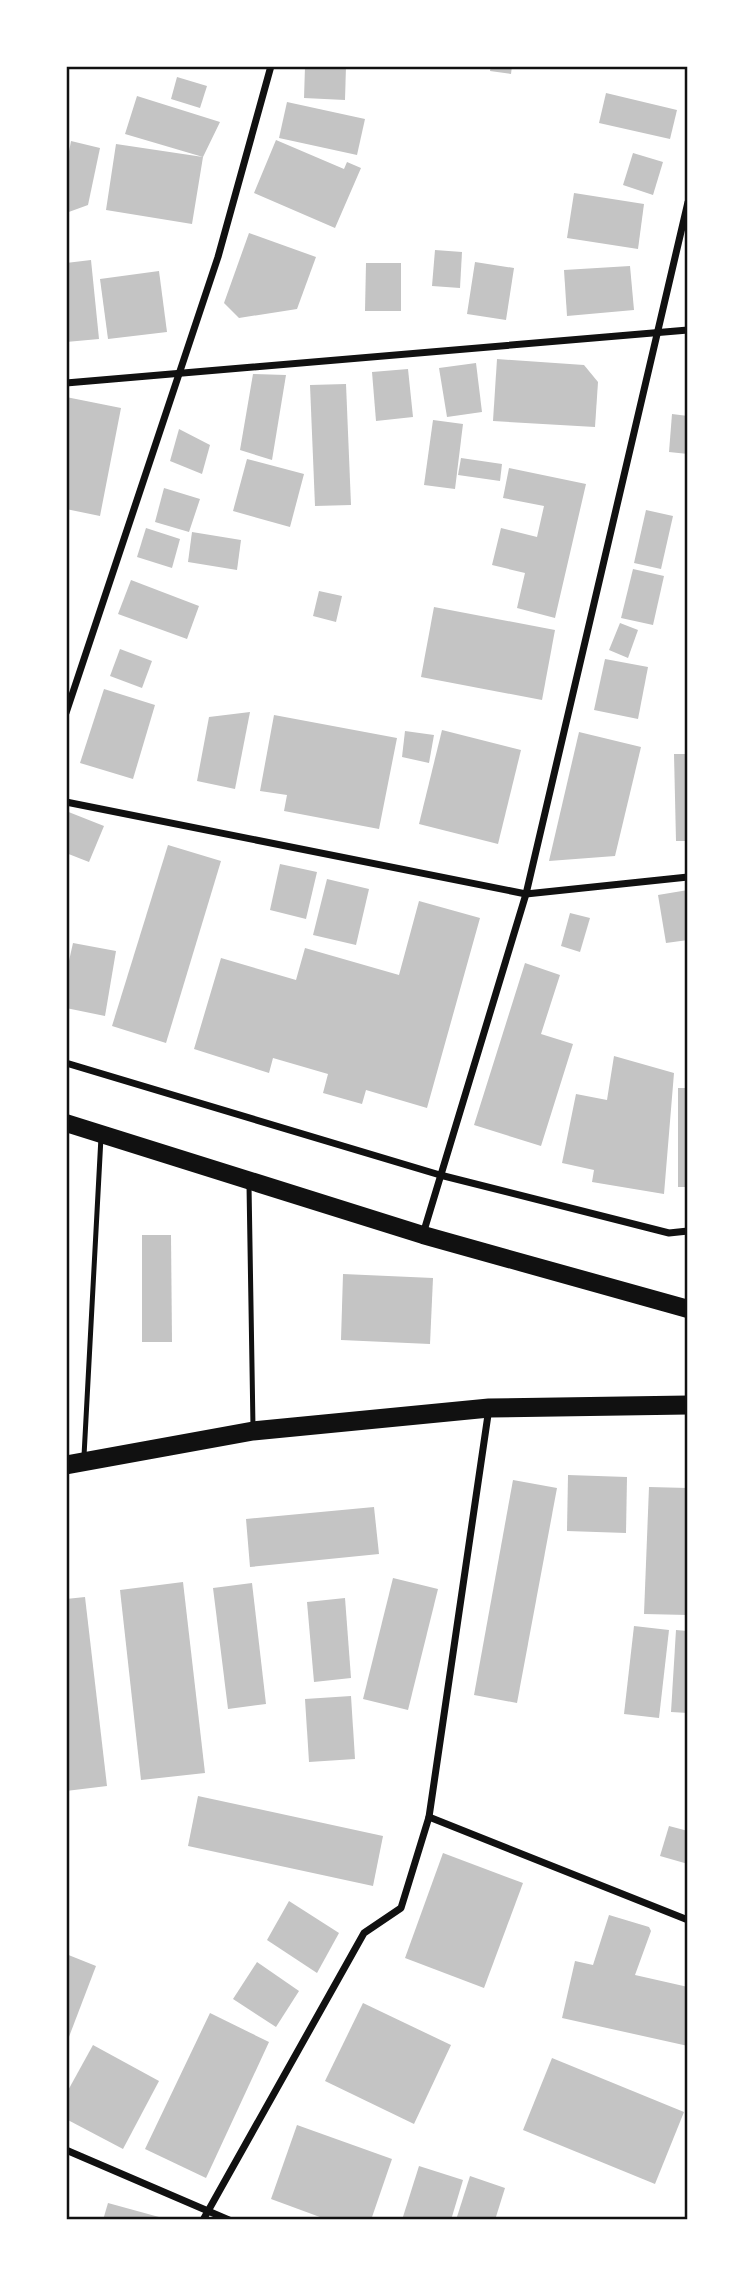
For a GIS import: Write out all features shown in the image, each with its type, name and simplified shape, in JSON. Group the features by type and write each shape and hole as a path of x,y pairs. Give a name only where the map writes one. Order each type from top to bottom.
{"highway":[{"path":"75,1463 253,1431 489,1408 688,1405"}],"main road":[{"path":"66,1123 423,1235 688,1310"}],"street":[{"path":"66,713 218,257 271,66"},
{"path":"423,1235 526,894 655,331 688,202"},
{"path":"66,383 688,330"},
{"path":"66,802 526,894 688,877"},
{"path":"66,1063 440,1175 669,1233 688,1231"},
{"path":"203,2220 364,1933 401,1908 429,1817 489,1408"},
{"path":"429,1817 688,1920"},
{"path":"66,2150 229,2220"}],"lane":[{"path":"75,1463 101,1134"},
{"path":"249,1180 253,1431"}],"building":[{"path":"305,66 346,66 345,100 304,98"},
{"path":"491,66 512,66 511,74 490,71"},
{"path":"177,77 207,86 200,108 171,99"},
{"path":"606,93 677,110 670,139 599,123"},
{"path":"137,96 220,122 203,157 125,134"},
{"path":"287,102 365,119 357,155 279,138"},
{"path":"276,140 344,169 347,162 361,168 335,228 254,193"},
{"path":"71,141 100,148 88,205 66,213 66,167"},
{"path":"116,144 203,157 192,224 106,210"},
{"path":"633,153 663,162 653,195 623,185"},
{"path":"574,193 644,204 638,249 567,238"},
{"path":"249,233 316,257 297,309 239,318 224,303"},
{"path":"435,250 462,252 460,288 432,286"},
{"path":"91,260 99,339 66,342 66,263"},
{"path":"475,262 514,268 506,320 467,314"},
{"path":"366,263 401,263 401,311 365,311"},
{"path":"630,266 634,310 567,316 564,270"},
{"path":"159,271 167,332 108,339 100,279"},
{"path":"497,359 584,365 598,382 595,427 493,421"},
{"path":"476,363 482,412 447,417 439,368"},
{"path":"408,369 413,417 376,421 372,372"},
{"path":"253,374 286,375 272,460 240,450"},
{"path":"346,384 351,505 315,506 310,385"},
{"path":"66,397 121,408 100,516 66,509 69,448 66,447"},
{"path":"672,414 688,416 688,454 669,452"},
{"path":"433,420 463,424 455,489 424,485"},
{"path":"179,429 210,445 202,474 170,461"},
{"path":"461,458 502,464 500,481 458,475"},
{"path":"247,459 304,474 290,527 233,511"},
{"path":"509,468 586,484 555,618 517,608 525,573 492,565 501,528 537,537 544,506 503,498"},
{"path":"164,488 200,499 189,532 155,522"},
{"path":"646,510 673,516 661,569 634,563"},
{"path":"146,528 180,539 172,568 137,557"},
{"path":"192,532 241,540 237,570 188,562"},
{"path":"633,569 664,576 653,625 621,618"},
{"path":"131,580 199,606 187,639 118,614"},
{"path":"319,591 342,596 336,622 313,616"},
{"path":"434,607 555,630 542,700 421,677"},
{"path":"620,623 638,630 628,658 609,650"},
{"path":"120,649 152,661 142,688 110,676"},
{"path":"605,659 648,667 638,719 594,710"},
{"path":"104,689 155,705 133,779 80,763"},
{"path":"250,712 235,789 197,781 209,717"},
{"path":"274,715 397,738 379,829 284,811 287,795 260,791"},
{"path":"442,730 521,750 498,844 419,824"},
{"path":"405,731 434,735 429,763 402,757"},
{"path":"579,732 641,747 615,856 549,861"},
{"path":"674,754 688,754 688,841 676,841"},
{"path":"66,811 104,826 89,862 66,853"},
{"path":"168,845 221,861 166,1043 112,1026"},
{"path":"280,864 317,872 306,919 270,910"},
{"path":"327,879 369,889 356,945 313,935"},
{"path":"688,890 688,940 666,943 658,895"},
{"path":"419,901 480,918 427,1108 366,1090 362,1104 323,1093 328,1074 273,1058 269,1073 194,1049 221,958 296,980 305,948 399,975"},
{"path":"570,913 590,918 580,952 561,946"},
{"path":"73,943 116,951 105,1016 66,1008 66,974"},
{"path":"525,963 560,975 541,1034 573,1044 541,1146 474,1125"},
{"path":"614,1056 674,1073 664,1194 592,1182 594,1170 562,1163 576,1094 607,1100"},
{"path":"678,1088 688,1088 688,1187 678,1187"},
{"path":"142,1235 171,1235 172,1342 142,1342"},
{"path":"343,1274 433,1278 430,1344 341,1340"},
{"path":"568,1475 627,1477 626,1533 567,1531"},
{"path":"513,1480 557,1488 517,1703 474,1695"},
{"path":"649,1487 688,1488 688,1615 644,1614"},
{"path":"374,1507 379,1554 250,1567 246,1519"},
{"path":"393,1578 438,1589 408,1710 363,1699"},
{"path":"183,1582 205,1773 141,1780 120,1590"},
{"path":"252,1583 266,1704 228,1709 213,1588"},
{"path":"85,1597 107,1786 66,1791 66,1599"},
{"path":"345,1598 351,1678 314,1682 307,1602"},
{"path":"634,1626 669,1630 659,1718 624,1714"},
{"path":"676,1630 688,1631 688,1713 671,1712"},
{"path":"351,1696 355,1759 309,1762 305,1699"},
{"path":"198,1796 383,1836 373,1886 188,1846"},
{"path":"669,1826 688,1831 688,1864 660,1856"},
{"path":"443,1853 523,1883 484,1988 405,1958"},
{"path":"289,1901 339,1933 317,1973 267,1940"},
{"path":"609,1915 649,1927 651,1931 635,1975 688,1987 688,2046 562,2018 575,1961 593,1965"},
{"path":"66,1954 96,1966 67,2042 66,2042"},
{"path":"257,1962 299,1991 276,2027 233,1999"},
{"path":"363,2003 451,2045 414,2124 325,2081"},
{"path":"210,2013 269,2042 206,2178 145,2149"},
{"path":"93,2045 159,2081 123,2149 66,2119 66,2094"},
{"path":"552,2058 684,2112 655,2184 523,2130"},
{"path":"297,2125 392,2159 371,2220 328,2220 271,2199"},
{"path":"419,2166 463,2180 451,2220 402,2220"},
{"path":"470,2176 505,2188 495,2220 456,2220"},
{"path":"108,2203 159,2217 158,2220 103,2220"}]}
